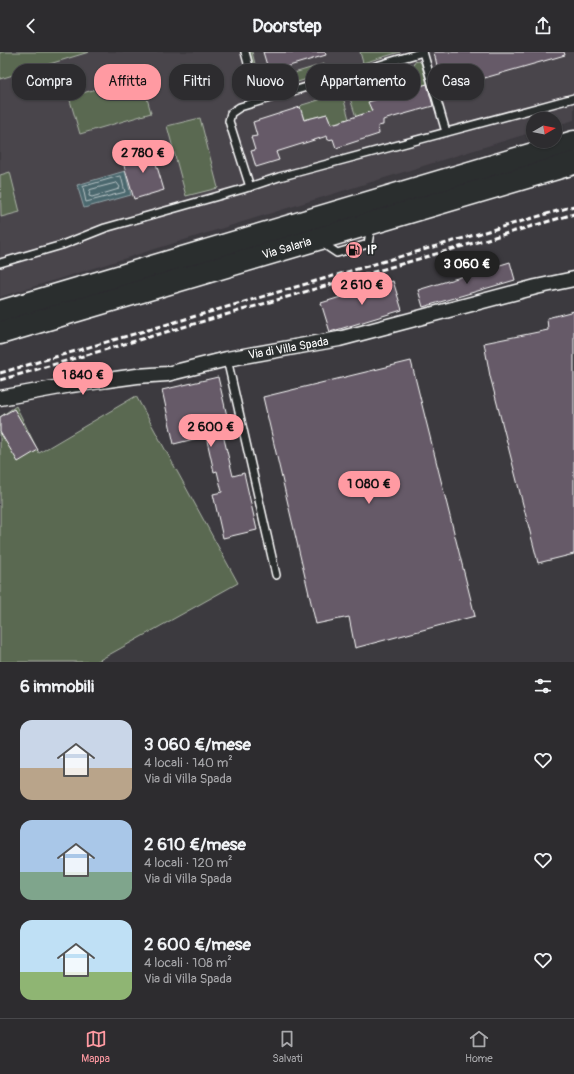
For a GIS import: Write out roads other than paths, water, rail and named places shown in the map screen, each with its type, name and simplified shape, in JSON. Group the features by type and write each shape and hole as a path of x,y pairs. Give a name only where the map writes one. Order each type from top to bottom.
{"main road":[{"name":"Via Salaria","path":"0,312 574,142"},
{"name":"Via Salaria","path":"0,333 574,163"}],"street":[{"name":"Via di Villa Spada","path":"0,398 71,385 137,376 167,374 228,359 339,339 536,287 574,279"}],"lane":[{"path":"245,52 258,101"},
{"path":"250,187 229,121 231,113 258,101 423,52 446,132"},
{"path":"0,263 62,245 105,228 250,187 279,177 574,98"},
{"path":"228,359 276,575"}],"water":[{"path":"125,171 131,195 84,208 77,185"}],"railway":[{"path":"0,373 574,206"},
{"path":"0,380 574,214"}],"place":[{"name":"IP","path":"354,250"}]}
